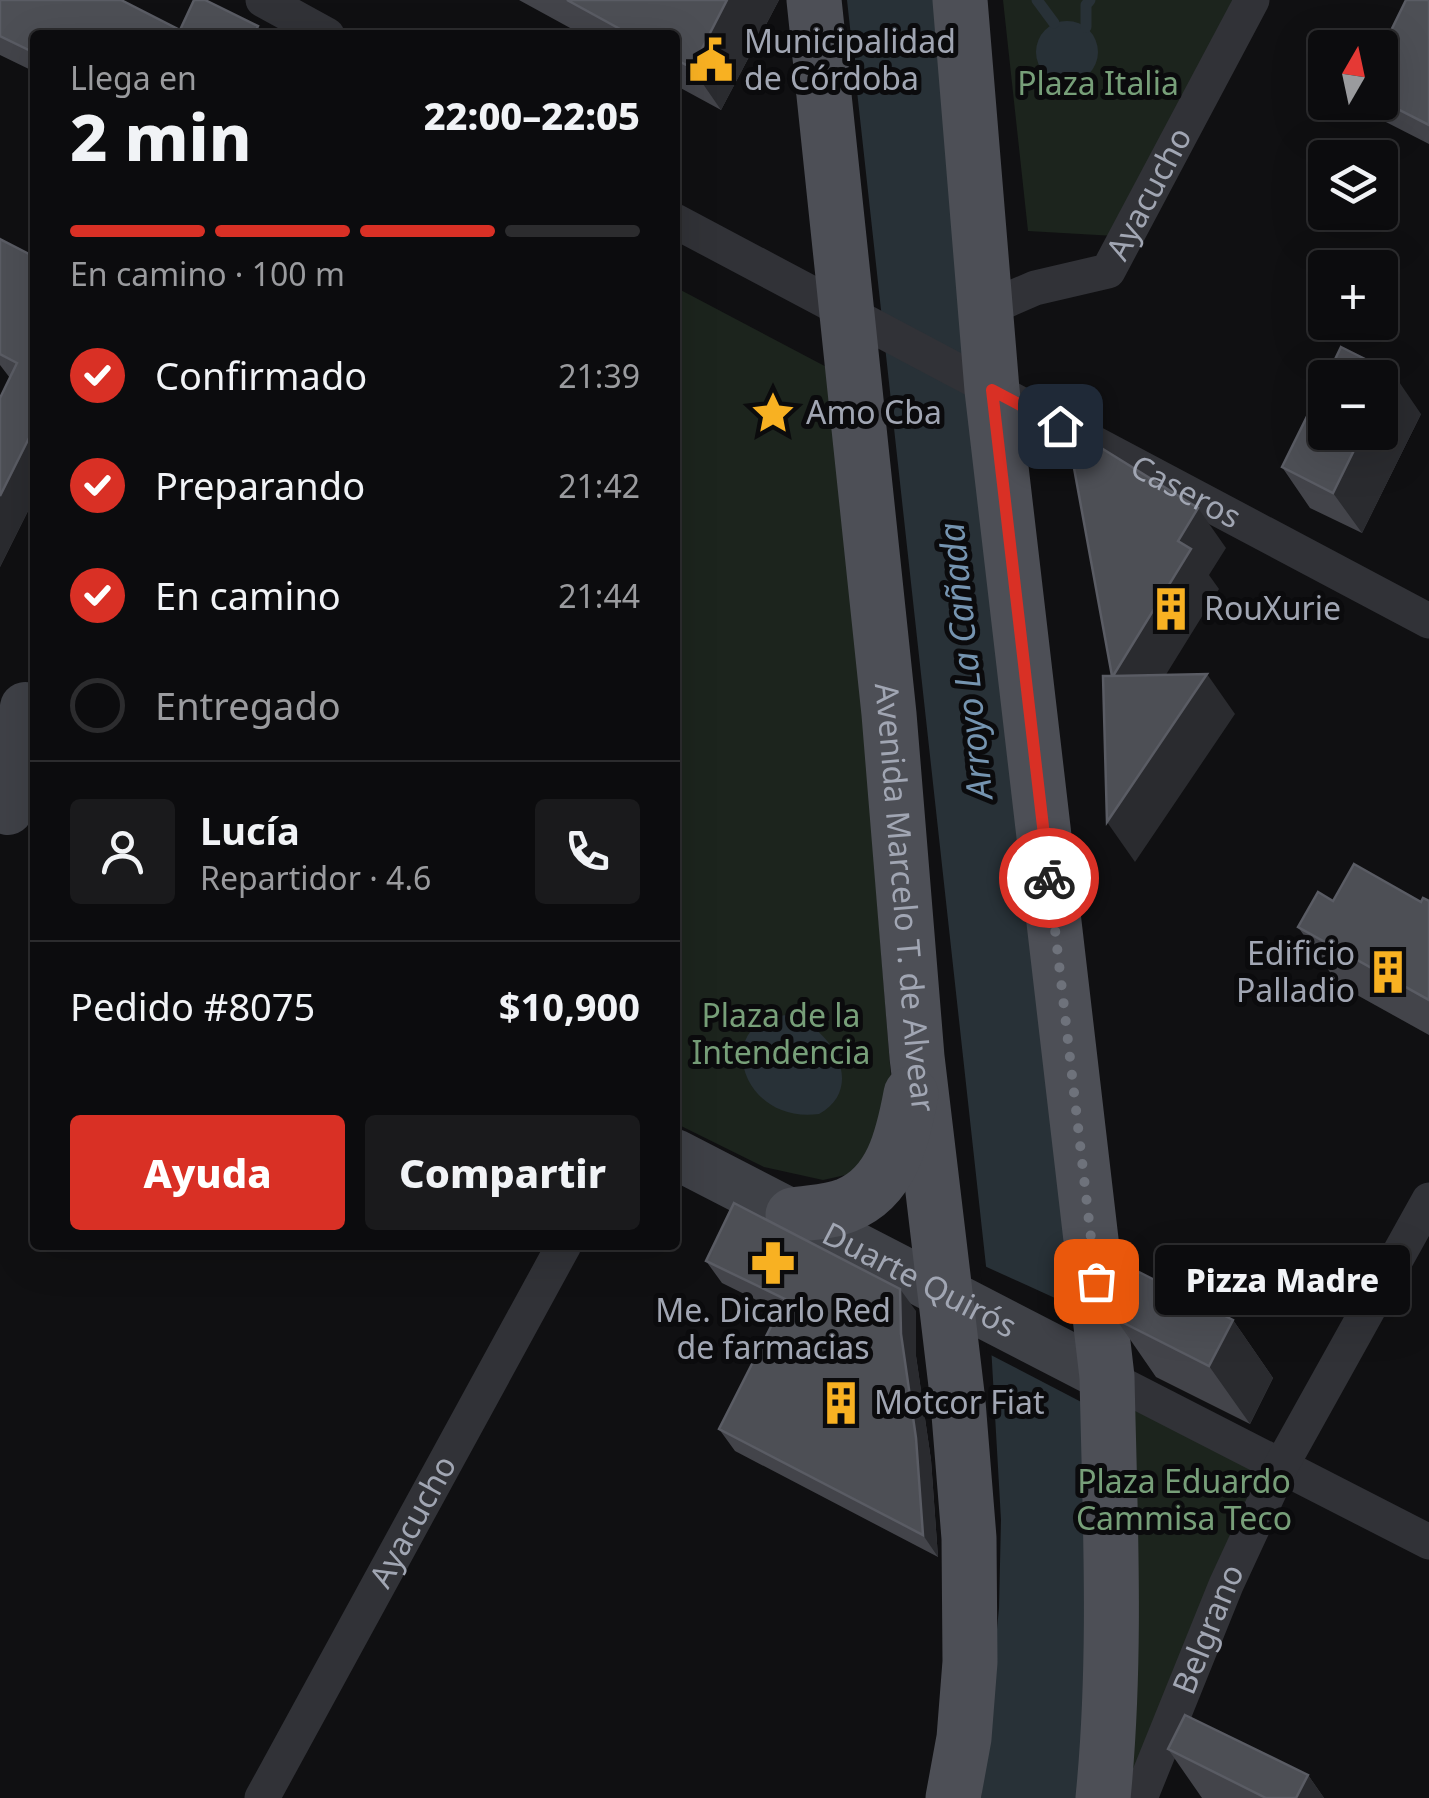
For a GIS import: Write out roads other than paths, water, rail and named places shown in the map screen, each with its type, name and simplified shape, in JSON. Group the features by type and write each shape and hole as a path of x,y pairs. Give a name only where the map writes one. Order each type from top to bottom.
{"main road":[{"name":"Avenida Marcelo T. de Alvear","path":"814,0 890,714 917,1057 958,1402 969,1538 970,1662 964,1738 952,1798"},
{"path":"960,0 992,390 1107,1377 1112,1509 1111,1720 1103,1798"},
{"path":"14,814 30,698"},
{"path":"793,1215 844,1206 868,1194 890,1168 906,1126 917,1057"},
{"name":"Duarte Quirós","path":"680,1157 1107,1377"}],"street":[{"path":"263,0 318,30"},
{"name":"Ayacucho","path":"984,310 1035,288 1108,272 1252,0"},
{"name":"Caseros","path":"680,224 1429,621"},
{"path":"0,754 30,698"},
{"name":"Belgrano","path":"1140,1798 1226,1585 1281,1466 1429,1200"},
{"name":"Ayacucho","path":"262,1798 561,1250"},
{"name":"Duarte Quirós","path":"1107,1377 1429,1542"}],"water":[{"name":"Arroyo La Cañada","path":"847,0 934,0 1090,1457 1085,1798 981,1798 999,1608 1001,1520 987,1275"},
{"path":"1067,21 1089,30 1098,52 1089,74 1067,83 1045,74 1036,52 1045,30"},
{"path":"787,1015 817,1030 829,1043 842,1073 841,1088 819,1114 791,1113 769,1104 754,1089 744,1070 743,1051 749,1034 764,1021"}],"waterway":[{"path":"1037,0 1054,23"},
{"path":"1086,27 1086,5 1090,0"}],"place":[{"name":"Municipalidad de Córdoba","path":"711,60"},
{"name":"Amo Cba","path":"773,413"},
{"name":"RouXurie","path":"1171,609"},
{"name":"Edificio Palladio","path":"1388,972"},
{"name":"Me. Dicarlo Red de farmacias","path":"773,1263"},
{"name":"Pizza Madre","path":"1096,1281"},
{"name":"Motcor Fiat","path":"841,1403"}],"park label":[{"name":"Plaza Italia","path":"1098,84"},
{"name":"Plaza de la Intendencia","path":"781,1034"},
{"name":"Plaza Eduardo Cammisa Teco","path":"1184,1500"}]}
